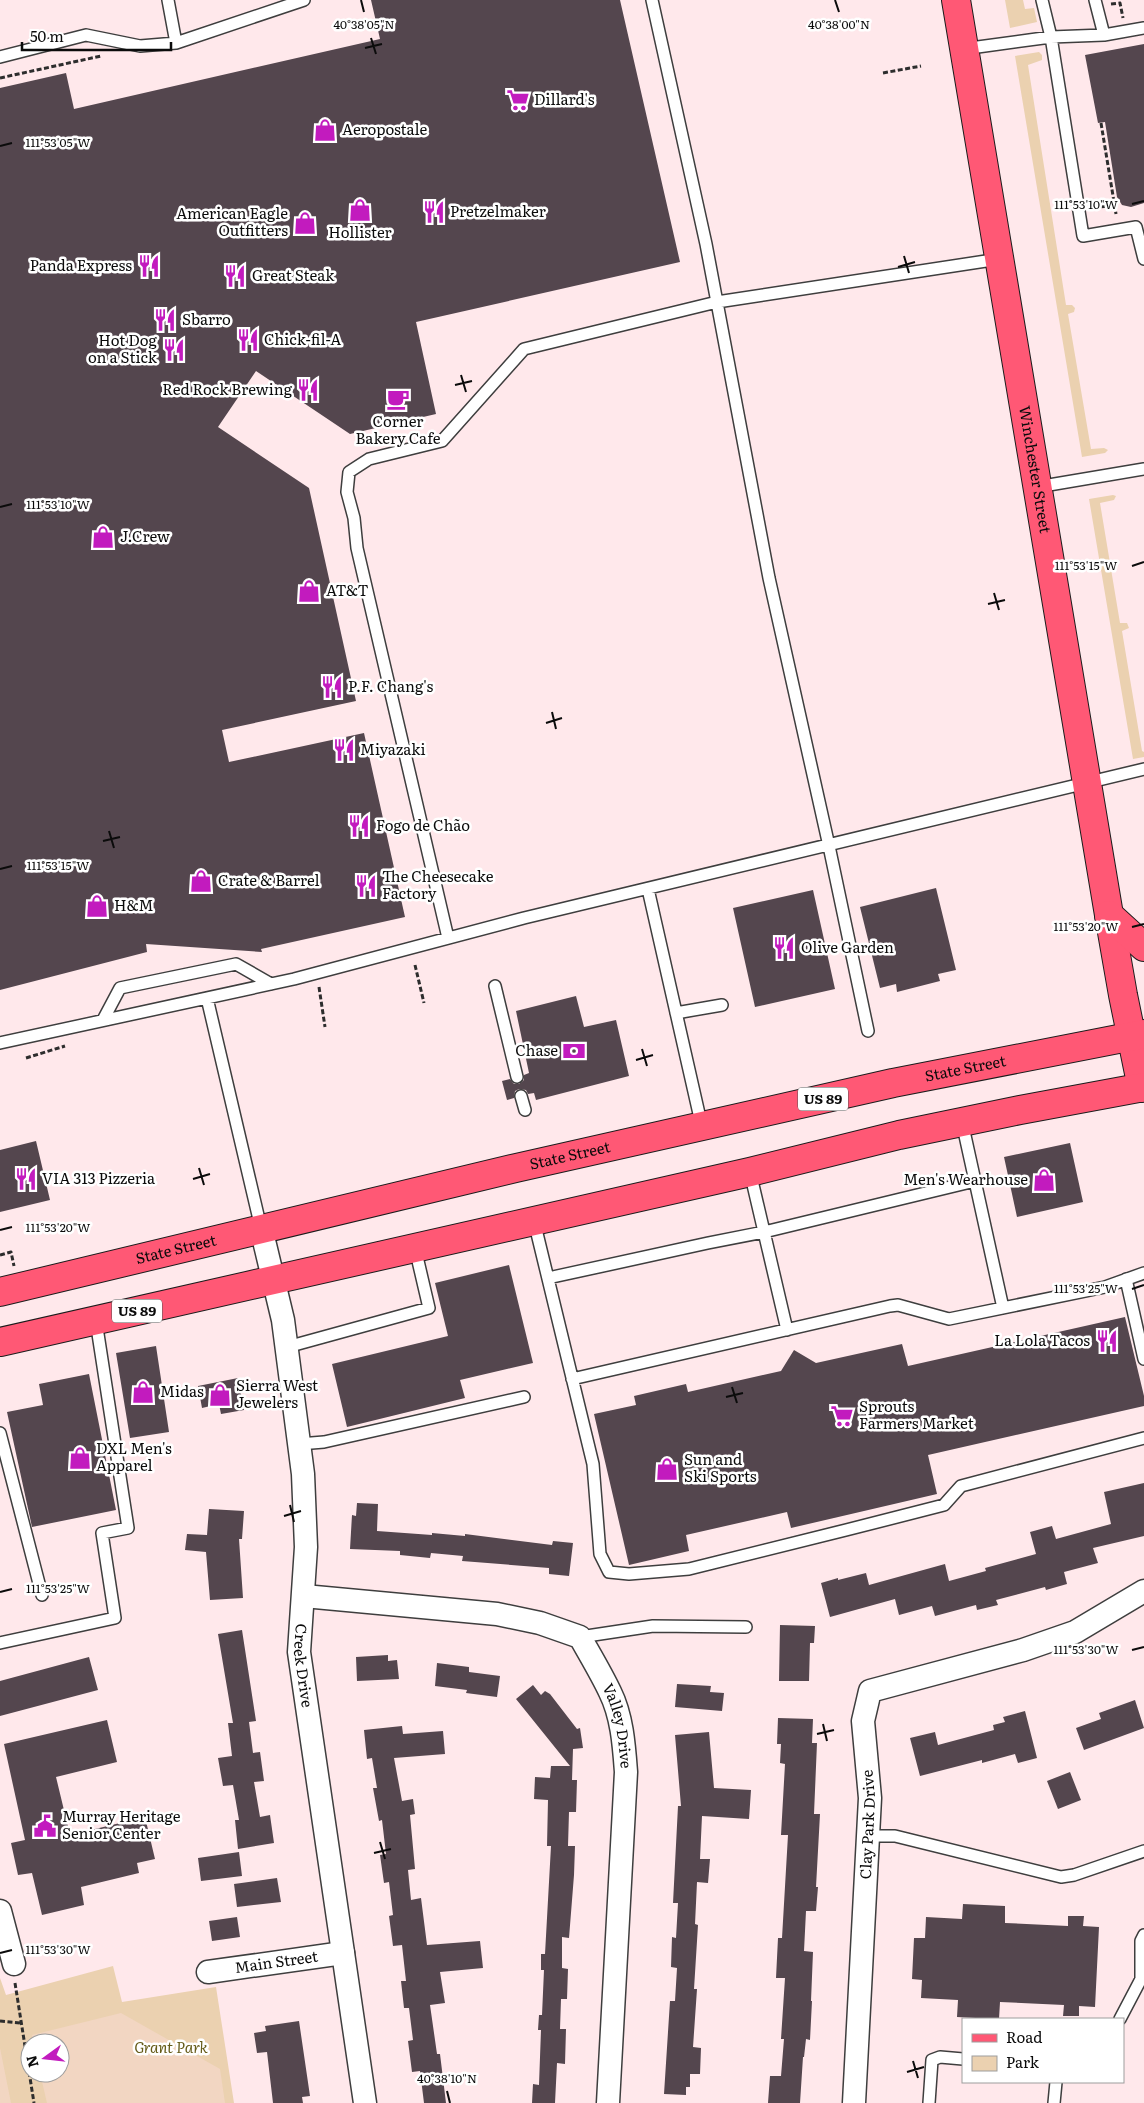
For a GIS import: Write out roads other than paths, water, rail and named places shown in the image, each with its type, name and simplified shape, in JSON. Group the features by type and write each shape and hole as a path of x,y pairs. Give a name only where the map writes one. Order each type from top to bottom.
{"main road":[{"name":"Winchester Street","path":"956,0 1109,915 1138,1035 1143,1088"},
{"path":"1109,915 1144,947"},
{"name":"State Street","path":"0,1292 262,1228 893,1083 1138,1035"},
{"name":"US 89","path":"0,1342 750,1172 900,1135 1143,1088"}],"street":[{"name":"Creek Drive","path":"262,1228 287,1347 303,1474 306,1547 299,1652 364,2103"},
{"name":"Clay Park Drive","path":"854,2103 870,1798 863,1721 870,1691 1023,1650 1075,1632 1129,1598 1144,1592"},
{"path":"304,1596 497,1614 540,1623 580,1637"},
{"name":"Valley Drive","path":"580,1637 611,1693 619,1718 625,1753 626,1772 608,2103"},
{"path":"0,1911 14,1964"},
{"name":"Main Street","path":"208,1972 343,1953"}],"lane":[{"path":"168,0 176,43"},
{"path":"0,57 86,34 140,46 176,43 304,0"},
{"path":"652,0 717,302 769,578 868,1031"},
{"path":"1042,0 1051,36 1083,236 1136,227 1144,259"},
{"path":"1095,0 1104,35"},
{"path":"963,49 1051,36 1104,35 1144,28"},
{"path":"448,938 357,548 354,518 347,492 349,472 369,459 442,441 524,349 717,302 998,259"},
{"path":"1037,487 1144,469"},
{"path":"0,1043 271,984 448,938 1144,769"},
{"path":"648,889 702,1127"},
{"path":"103,1020 120,988 236,964 271,984"},
{"path":"495,986 517,1077"},
{"path":"207,998 262,1228"},
{"path":"676,1013 722,1005"},
{"path":"522,1096 525,1110"},
{"path":"962,1122 1003,1308"},
{"path":"750,1172 787,1330"},
{"path":"548,1278 708,1242 764,1232 975,1181"},
{"path":"534,1221 592,1464 600,1554 609,1572 629,1574 689,1569 944,1506 961,1486 1144,1438"},
{"path":"287,1347 429,1308 415,1248"},
{"path":"572,1379 898,1305 949,1319 1105,1287 1144,1273"},
{"path":"1126,1279 1144,1359"},
{"path":"0,1643 116,1618 102,1533 128,1528 96,1320"},
{"path":"299,1444 324,1442 524,1397"},
{"path":"0,1433 42,1595"},
{"path":"580,1637 653,1626 746,1628"},
{"path":"868,1836 895,1836 1061,1877 1074,1875 1144,1851"},
{"path":"1121,2018 1141,1979 1141,1942 1144,1935"},
{"path":"929,2103 932,2060 940,2057 962,2058"},
{"path":"1054,2103 1056,2083"}],"place":[{"name":"Dillard's","path":"518,100"},
{"name":"Aeropostale","path":"325,130"},
{"name":"Hollister","path":"360,210"},
{"name":"Pretzelmaker","path":"434,212"},
{"name":"American Eagle Outfitters","path":"305,223"},
{"name":"Panda Express","path":"149,266"},
{"name":"Great Steak","path":"235,276"},
{"name":"Sbarro","path":"165,320"},
{"name":"Chick-fil-A","path":"248,340"},
{"name":"Hot Dog on a Stick","path":"174,350"},
{"name":"Red Rock Brewing","path":"308,390"},
{"name":"Corner Bakery Cafe","path":"398,399"},
{"name":"J.Crew","path":"103,537"},
{"name":"AT&T","path":"309,591"},
{"name":"P.F. Chang's","path":"332,687"},
{"name":"Miyazaki","path":"344,750"},
{"name":"Fogo de Chão","path":"359,826"},
{"name":"Crate & Barrel","path":"201,881"},
{"name":"The Cheesecake Factory","path":"366,886"},
{"name":"H&M","path":"97,906"},
{"name":"Olive Garden","path":"784,948"},
{"name":"Chase","path":"574,1051"},
{"name":"VIA 313 Pizzeria","path":"26,1179"},
{"name":"Men's Wearhouse","path":"1044,1180"},
{"name":"La Lola Tacos","path":"1107,1341"},
{"name":"Midas","path":"143,1392"},
{"name":"Sierra West Jewelers","path":"220,1395"},
{"name":"Sprouts Farmers Market","path":"842,1416"},
{"name":"DXL Men's Apparel","path":"80,1458"},
{"name":"Sun and Ski Sports","path":"667,1469"},
{"name":"Murray Heritage Senior Center","path":"45,1826"}],"park label":[{"name":"Grant Park","path":"171,2048"}]}
